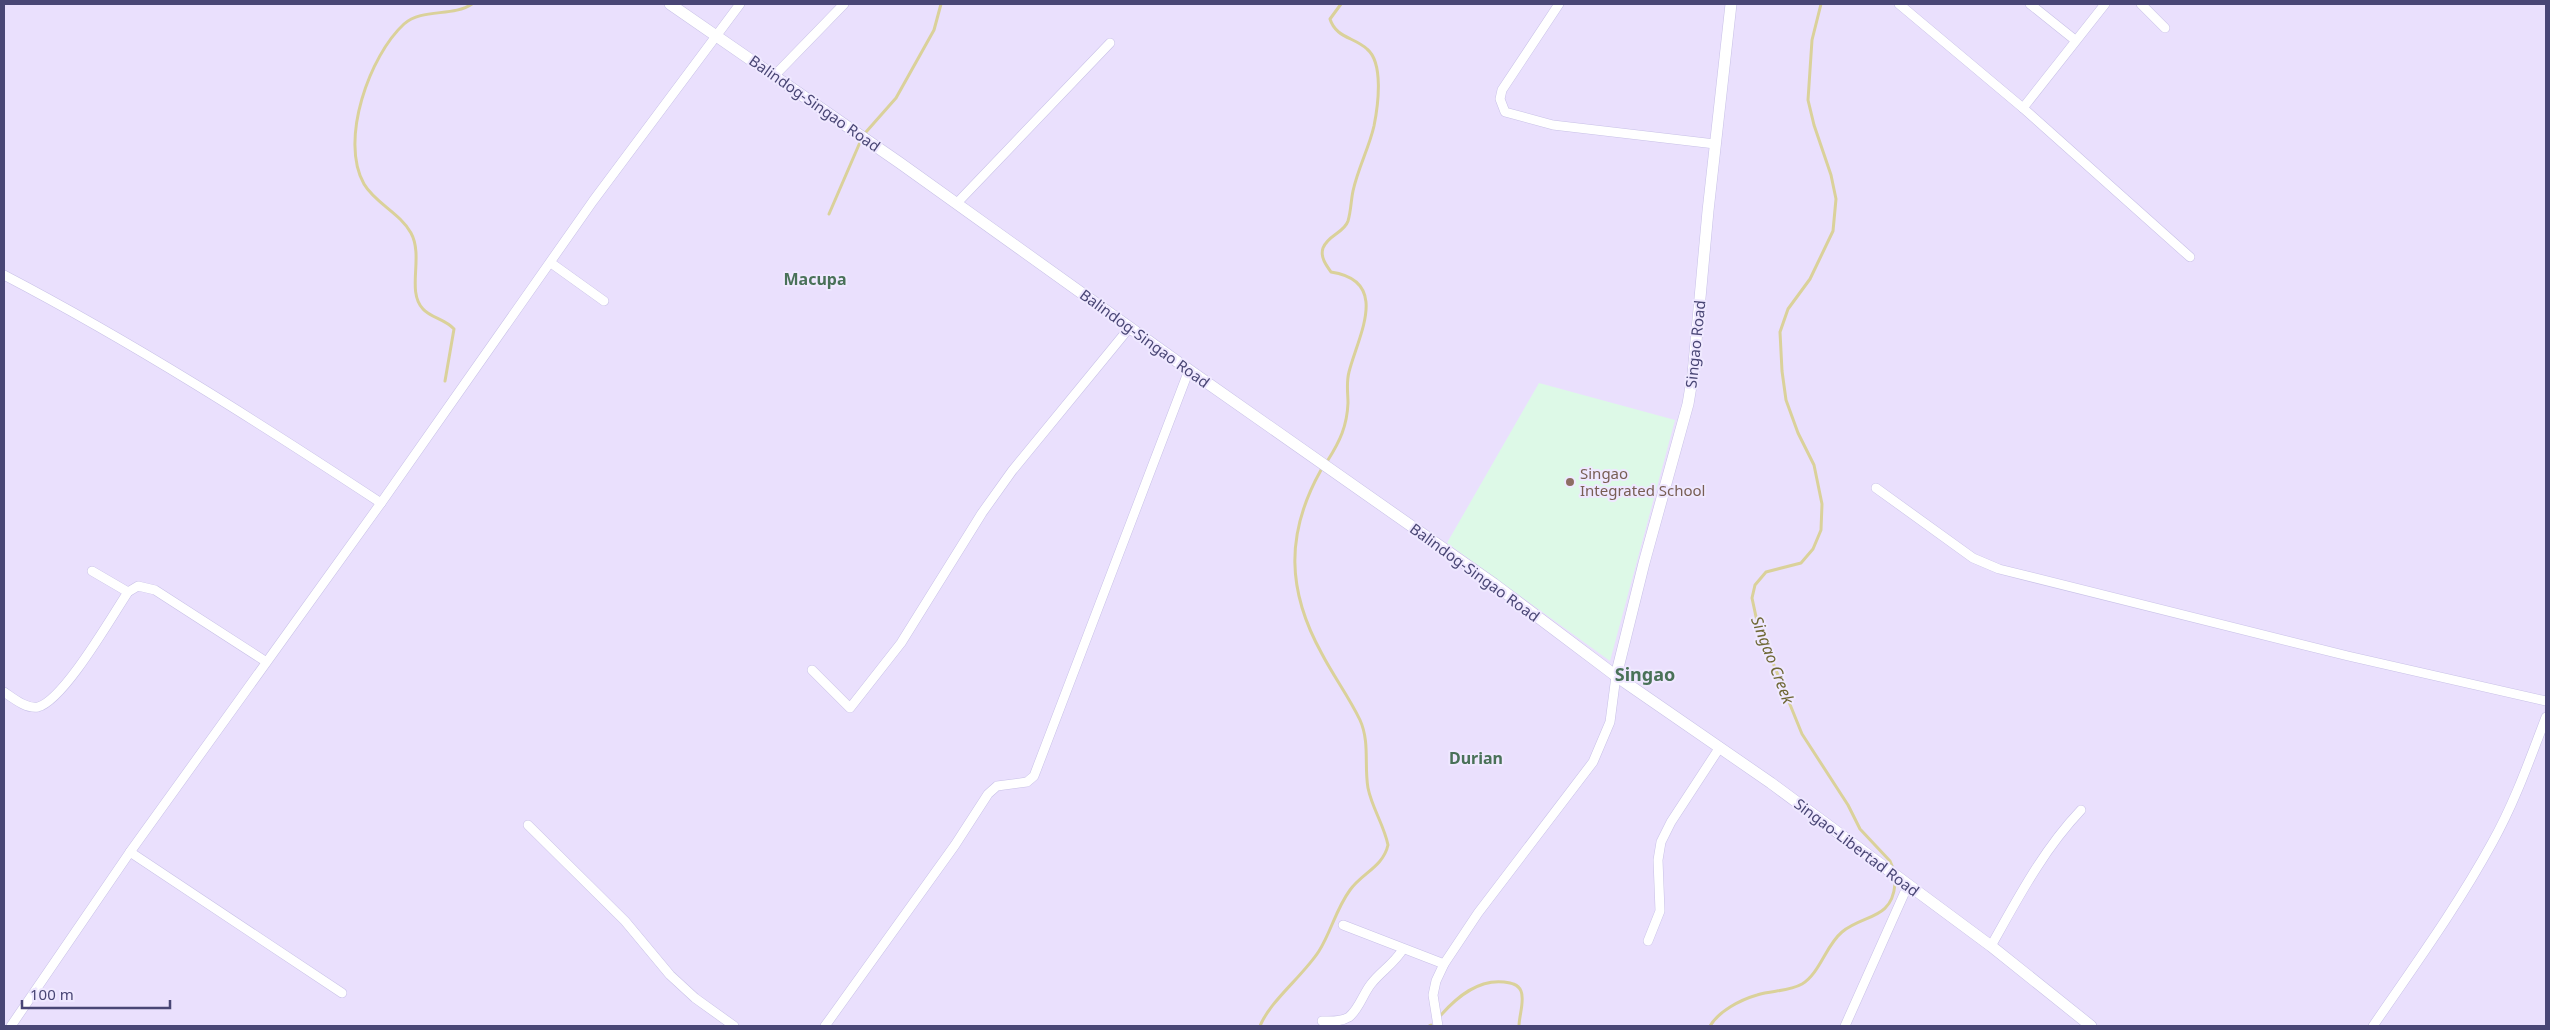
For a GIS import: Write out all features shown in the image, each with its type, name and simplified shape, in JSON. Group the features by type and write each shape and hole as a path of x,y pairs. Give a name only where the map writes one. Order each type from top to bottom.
{"street":[{"name":"Balindog-Singao Road","path":"670,4 716,34 957,203 1189,370 1479,573 1616,676"},
{"path":"10,1026 130,852 381,503 593,201 740,4"},
{"path":"774,75 844,4"},
{"path":"1559,4 1502,90 1500,99 1505,112 1553,125 1715,144"},
{"name":"Singao Road","path":"1616,676 1688,404 1694,374 1715,144 1732,4"},
{"path":"1899,4 2024,108 2190,257"},
{"path":"2030,4 2075,40"},
{"path":"2024,108 2075,40 2105,4"},
{"path":"2141,4 2165,28"},
{"path":"957,203 1110,43"},
{"path":"551,263 604,301"},
{"path":"4,275 62,306 222,399 381,503"},
{"path":"812,670 850,708 901,644 982,513 1012,471 1130,328"},
{"path":"825,1026 960,839 988,794 997,786 1026,782 1034,776 1189,370"},
{"path":"1876,488 1973,558 1999,569 2348,656 2546,702"},
{"path":"92,572 128,592"},
{"path":"4,692 27,706 36,707 53,698 77,669 128,592 138,586 155,590 265,662"},
{"path":"1438,1026 1433,995 1436,981 1444,964 1478,913 1594,762 1610,722 1616,676"},
{"name":"Singao-Libertad Road","path":"1616,676 1720,747 1991,946 2091,1026"},
{"path":"2374,1026 2466,889 2493,842 2521,783 2546,717"},
{"path":"1648,941 1660,910 1658,860 1661,842 1670,822 1720,747"},
{"path":"1991,946 2045,853 2059,833 2081,810"},
{"path":"528,825 618,914 670,975 695,998 734,1026"},
{"path":"130,852 342,993"},
{"path":"1845,1026 1908,885"},
{"path":"1343,925 1444,964"},
{"path":"1322,1021 1336,1021 1347,1018 1354,1012 1370,984 1398,958 1403,949"}],"shaded area":[{"name":"Singao Integrated School","path":"1539,383 1675,420 1610,661 1447,543"}],"waterway":[{"path":"445,381 454,329 430,315 418,302 415,283 415,242 401,220 374,197 364,184 357,166 355,145 362,99 370,77 391,38 411,19 428,14 456,10 472,4"},
{"path":"866,132 896,98 934,30 941,4"},
{"path":"1328,460 1344,426 1348,403 1348,376 1366,312 1365,298 1360,286 1349,277 1331,272 1324,261 1322,251 1325,244 1348,221 1355,183 1374,126 1378,85 1376,64 1367,49 1336,30 1330,19 1341,4"},
{"name":"Singao Creek","path":"1821,4 1812,40 1808,100 1814,125 1831,175 1836,199 1833,231 1810,279 1788,309 1780,332 1786,400 1798,433 1814,465 1822,504 1821,530 1813,549 1801,563 1766,572 1755,585 1752,598 1758,626 1802,734 1848,805 1860,829 1890,861 1893,868"},
{"path":"829,214 861,140"},
{"path":"1260,1026 1271,1007 1319,951 1350,890 1382,859 1388,845 1368,788 1366,745 1363,728 1356,712 1310,631 1297,585 1296,540 1309,494 1321,470"},
{"name":"Singao Creek","path":"1710,1026 1724,1011 1750,997 1802,984 1814,973 1836,938 1842,932 1850,926 1876,915 1889,904 1893,896 1895,884"},
{"name":"Singao Creek","path":"1441,1015 1461,996 1477,986 1494,982 1512,983 1520,989 1522,995 1519,1026"}],"place":[{"name":"Singao Integrated School","path":"1570,482"}],"district":[{"name":"Macupa","path":"815,279"},
{"name":"Singao","path":"1645,674"},
{"name":"Durian","path":"1476,758"}]}
